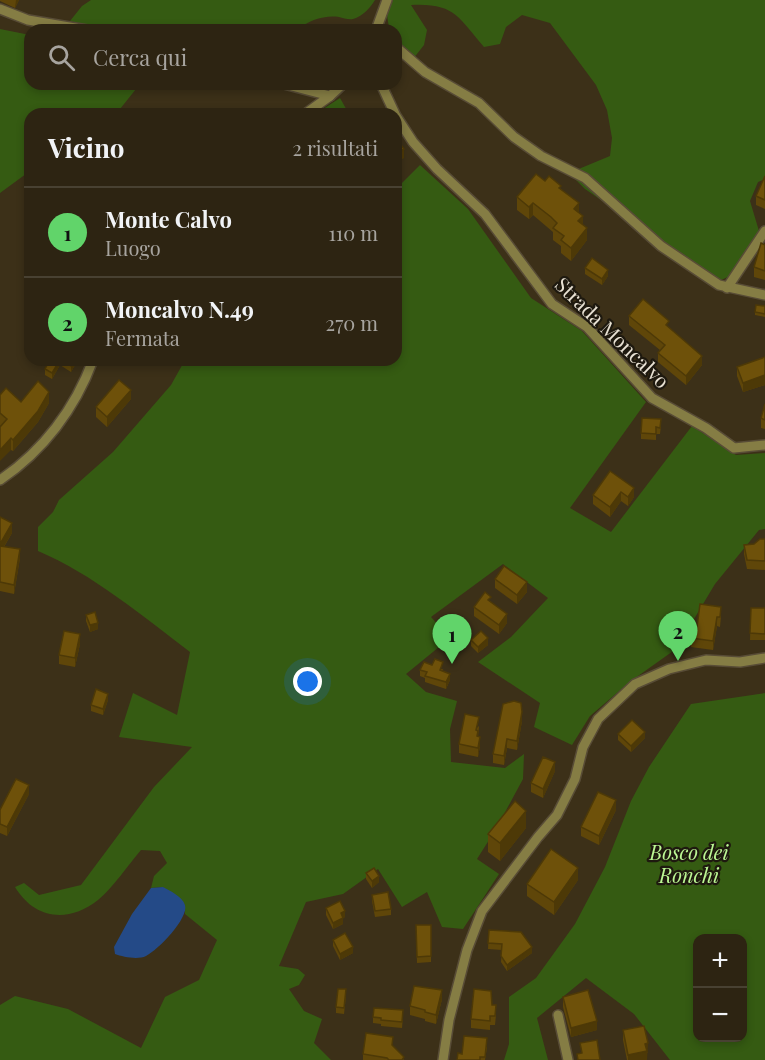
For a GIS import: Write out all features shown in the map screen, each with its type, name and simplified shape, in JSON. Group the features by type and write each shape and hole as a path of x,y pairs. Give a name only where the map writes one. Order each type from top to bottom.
{"street":[{"path":"379,24 387,0"},
{"path":"0,9 28,20 52,24"},
{"path":"402,52 425,72 479,103 523,143 541,156 585,178 662,246 719,285 765,295"},
{"path":"307,90 330,96"},
{"path":"313,108 336,90"},
{"name":"Strada Moncalvo","path":"384,90 392,108"},
{"name":"Strada Moncalvo","path":"402,125 437,169 485,214 552,304 587,327 652,398 706,428 734,448 765,445"},
{"path":"728,288 765,231"},
{"path":"0,480 35,451 60,424 77,397 90,366"},
{"path":"443,1060 449,1020 467,950 482,911 557,815 575,779 583,747 598,719 635,684 669,669 706,660 740,662 765,658"},
{"path":"558,1015 568,1060"}],"green space":[{"path":"91,0 375,0 357,18 323,18 306,24 82,24 70,21 82,6"},
{"path":"393,0 765,0 765,179 758,182 750,201 759,231 732,275 719,281 585,189 569,173 610,156 612,138 607,110 596,85 550,23 522,15 506,27 500,44 484,47 454,14 437,7 411,5 427,30 424,45 413,59 402,49 402,24 388,24 387,15"},
{"path":"0,29 24,34 24,90 135,90 121,108 24,108 24,175 0,193"},
{"path":"340,98 346,108 325,108"},
{"path":"420,165 468,209 531,298 582,331 646,402 570,508 611,532 692,426 736,455 765,453 765,529 759,530 715,584 676,649 631,681 590,716 572,745 534,727 540,703 478,662 511,637 548,598 503,564 431,617 450,638 406,674 426,692 457,701 450,729 451,762 505,768 524,754 523,779 477,859 499,874 463,929 442,927 427,892 402,907 378,869 343,894 306,902 279,966 298,969 305,975 299,985 289,989 304,1011 322,1019 314,1043 331,1060 0,1060 0,1005 15,996 68,1009 141,1048 165,997 199,980 217,940 185,914 185,905 163,887 151,888 154,876 167,863 160,851 141,850 115,883 98,900 76,912 64,915 42,912 23,898 15,887 24,883 39,895 81,885 154,787 192,747 119,737 133,693 177,715 190,652 97,583 38,551 38,527 53,512 59,500 113,452 171,385 182,366 402,366 402,183"},
{"name":"Bosco dei Ronchi","path":"765,693 765,1060 670,1060 634,1014 586,978 537,1018 548,1060 504,1060 509,1044 509,997 536,978 575,924 605,867 631,801 649,767 691,704"}],"water":[{"path":"163,887 179,896 185,905 185,911 178,925 165,941 146,956 135,958 115,954 114,947 132,914 151,888"}],"building":[{"path":"536,174 545,181 549,176 561,186 559,188 579,203 574,209 583,216 578,221 587,228 571,248 561,240 564,236 553,228 557,223 551,217 533,203 529,207 517,197"},
{"path":"765,176 765,200 756,196"},
{"path":"761,243 765,245 765,271 754,267"},
{"path":"592,258 608,270 602,279 585,268"},
{"path":"643,299 669,321 666,325 702,356 686,376 658,353 665,345 629,316"},
{"path":"756,305 765,306 765,314 755,312"},
{"path":"765,357 765,375 743,383 737,367"},
{"path":"47,366 56,366 52,373 45,369"},
{"path":"119,380 131,390 107,417 96,407"},
{"path":"38,381 49,392 38,411 13,440 11,438 0,450 0,427 7,419 0,413 0,395 6,388 21,402"},
{"path":"765,404 765,420 761,418"},
{"path":"642,418 661,419 660,428 656,427 656,434 641,433"},
{"path":"610,471 634,488 628,497 621,492 610,507 593,495"},
{"path":"0,517 12,523 0,544"},
{"path":"760,539 765,539 765,561 747,560 744,545 754,544"},
{"path":"0,546 20,549 14,585 0,582"},
{"path":"504,566 527,582 517,595 495,579"},
{"path":"485,592 491,597 488,600 507,614 499,625 474,607"},
{"path":"700,604 721,607 713,641 691,638 692,627 697,627"},
{"path":"751,608 765,608 765,634 750,633"},
{"path":"95,612 98,623 90,625 86,615"},
{"path":"64,631 80,634 75,658 59,655"},
{"path":"481,631 488,638 478,647 471,640"},
{"path":"435,659 443,662 440,670 450,674 446,682 425,676 427,672 420,670 424,662 432,665"},
{"path":"96,689 108,694 103,709 91,705"},
{"path":"514,701 521,703 522,712 517,741 507,739 504,756 493,754 503,704"},
{"path":"465,714 479,717 476,730 478,731 477,736 480,737 478,748 459,744"},
{"path":"632,720 645,732 631,746 618,734"},
{"path":"543,757 555,762 543,789 531,783"},
{"path":"16,779 29,785 7,827 0,824 0,810"},
{"path":"598,792 616,800 599,836 581,827"},
{"path":"515,801 526,811 500,843 488,834"},
{"path":"551,849 578,868 554,902 527,884"},
{"path":"374,868 379,876 372,881 366,873"},
{"path":"388,892 391,909 375,911 372,895"},
{"path":"340,901 345,911 341,913 343,918 333,923 326,908"},
{"path":"416,925 431,925 431,956 417,957"},
{"path":"489,930 521,932 532,947 507,965 501,956 502,944 488,943"},
{"path":"345,933 353,947 340,954 333,940"},
{"path":"414,986 442,990 436,1015 410,1006"},
{"path":"338,989 346,989 344,1008 336,1007"},
{"path":"474,989 491,991 492,1005 496,1005 495,1016 490,1016 490,1021 471,1019"},
{"path":"588,990 597,1021 571,1028 563,997"},
{"path":"374,1008 403,1010 402,1022 373,1017"},
{"path":"644,1026 648,1043 645,1044 647,1051 628,1055 623,1030"},
{"path":"366,1033 393,1037 392,1045 404,1057 402,1060 389,1060 363,1054"},
{"path":"464,1036 487,1038 485,1057 480,1057 480,1060 457,1060 458,1053 462,1054"},
{"path":"597,1040 600,1060 578,1060 577,1054 582,1053 580,1043"}],"place":[{"name":"Moncalvo N.49","path":"678,661"},
{"name":"Monte Calvo","path":"452,664"}]}
